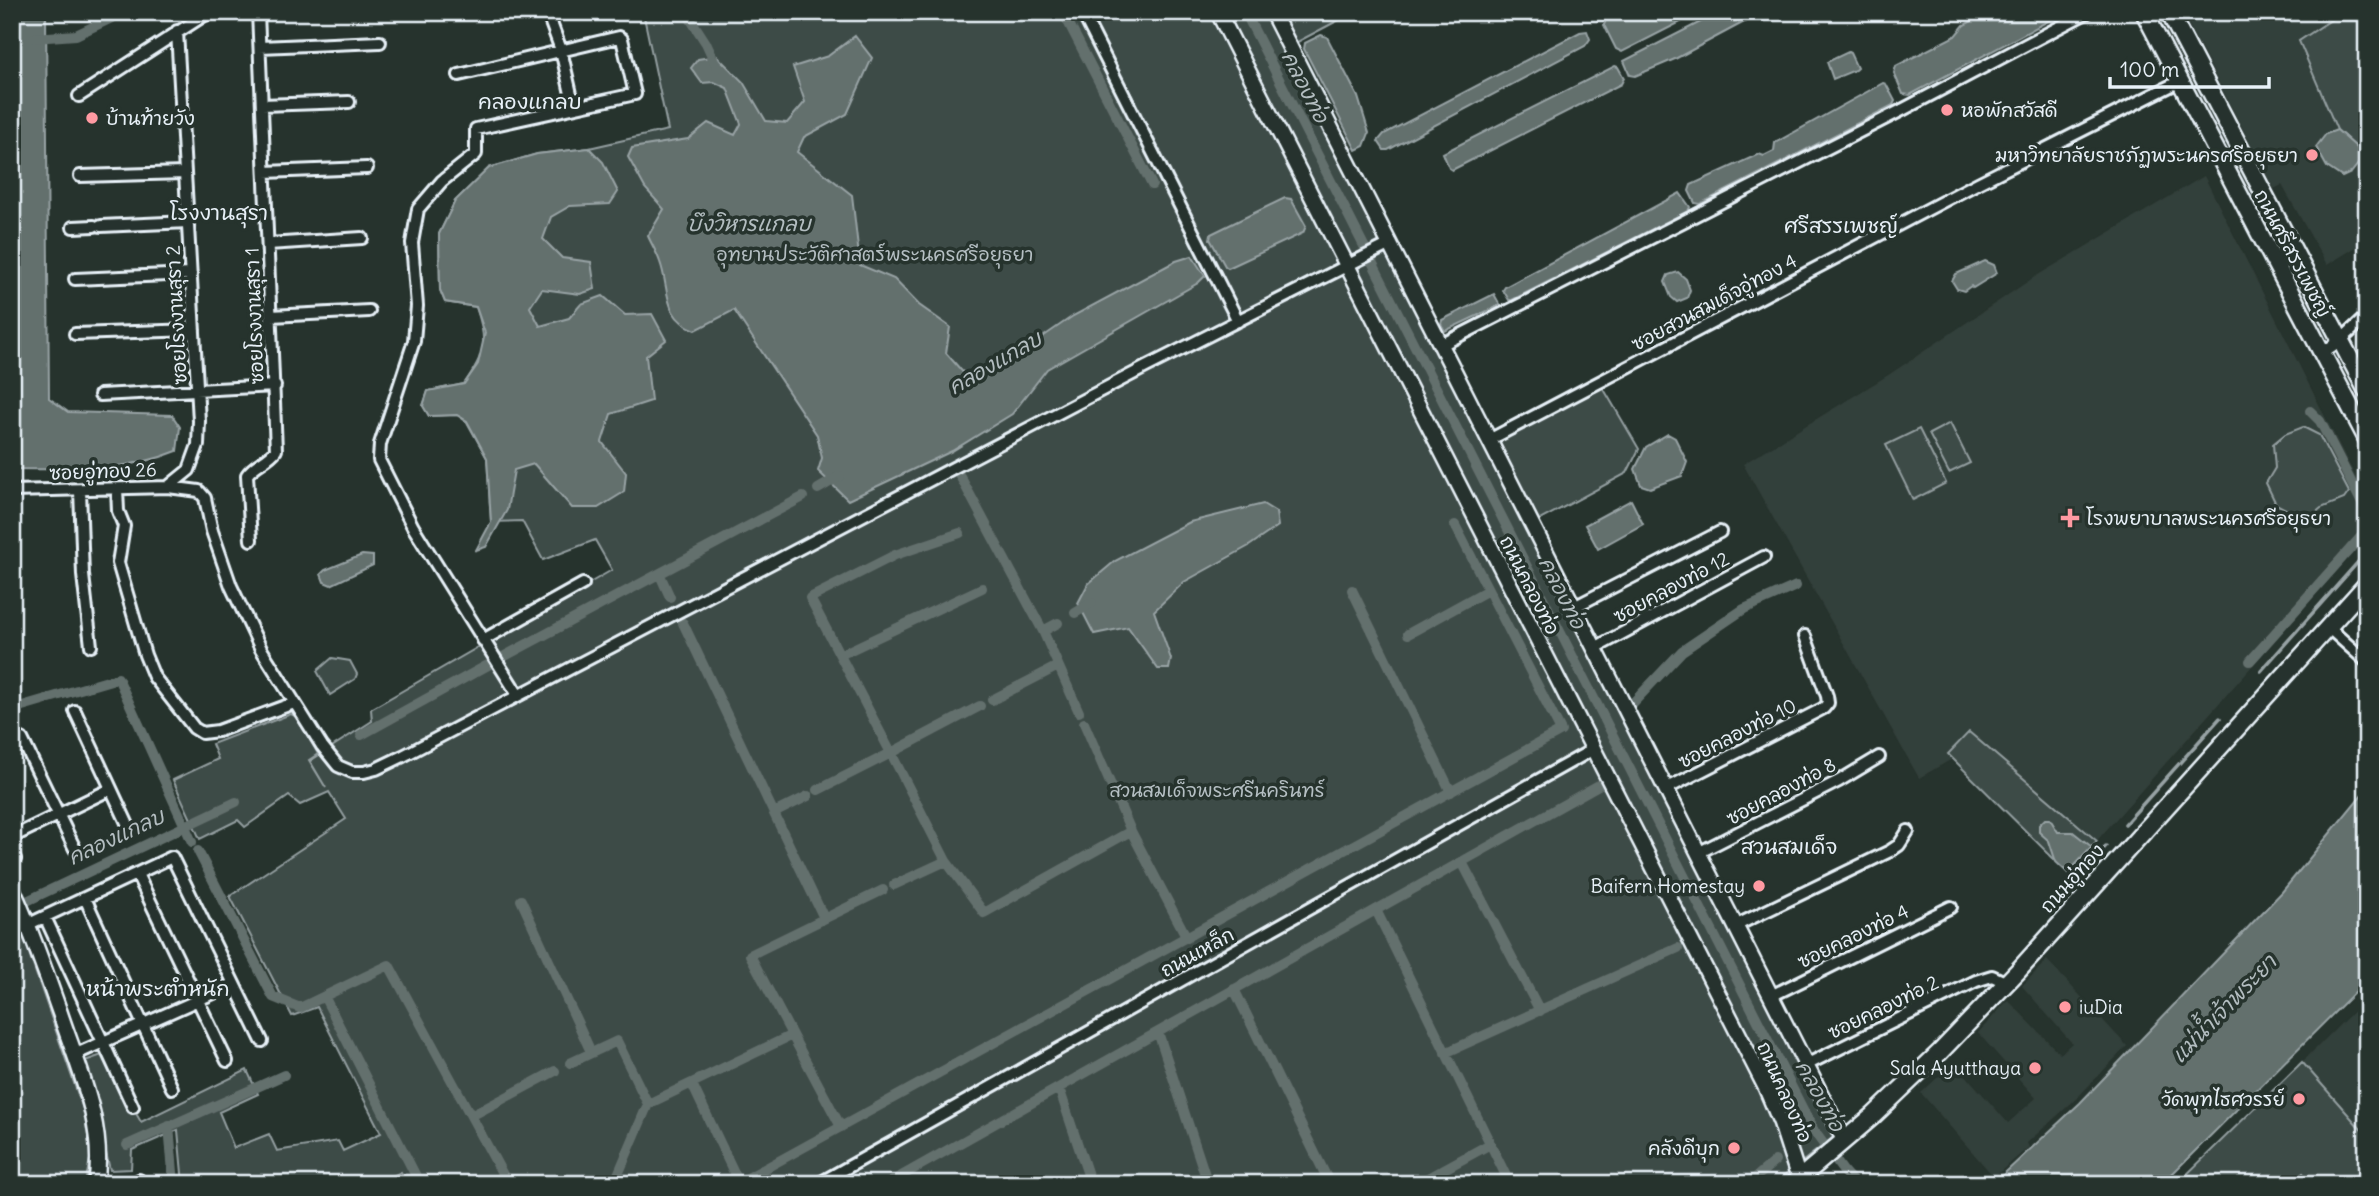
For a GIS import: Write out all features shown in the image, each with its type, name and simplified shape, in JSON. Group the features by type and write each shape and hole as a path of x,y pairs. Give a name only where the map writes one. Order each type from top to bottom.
{"main road":[{"name":"ถนนศรีสรรเพชญ์","path":"2144,12 2367,439"},
{"name":"ถนนศรีสรรเพชญ์","path":"2169,12 2367,391"},
{"name":"ถนนอู่ทอง","path":"1796,1181 1940,1052 2007,982 2367,584"}],"street":[{"path":"79,96 209,12"},
{"name":"ซอยโรงงานสุรา 1","path":"251,540 247,475 251,469 270,458 276,450 258,12"},
{"path":"547,12 561,50 574,107"},
{"path":"1082,12 1238,321"},
{"name":"ถนนคลองท่อ","path":"1218,12 1351,264 1592,750 1766,1088 1781,1123 1796,1181"},
{"name":"ถนนคลองท่อ","path":"1272,12 1385,247 1441,345 1806,1065 1841,1143"},
{"path":"1441,345 1917,103 2088,12"},
{"name":"ซอยโรงงานสุรา 2","path":"177,32 197,390 198,445 189,470"},
{"path":"459,75 621,38 635,94 477,129 476,154 429,194 418,209 414,226 412,264 417,306 414,341 380,444 379,460 413,527 518,695"},
{"path":"260,47 380,42"},
{"name":"ซอยสวนสมเด็จอู่ทอง 4","path":"1489,440 1978,183 2180,81"},
{"path":"262,105 349,102"},
{"path":"265,172 366,168"},
{"path":"80,176 186,173"},
{"path":"73,227 188,222"},
{"path":"268,244 362,238"},
{"path":"168,487 199,491 205,498 212,531 231,586 261,649 294,703 338,766 352,772 364,772 403,756 673,612 1385,247"},
{"path":"75,279 191,274"},
{"path":"271,316 369,311"},
{"path":"2322,353 2367,316"},
{"path":"75,334 194,330"},
{"path":"100,395 275,386"},
{"name":"ซอยอู่ทอง 26","path":"12,491 168,487 189,470"},
{"path":"117,489 118,511 124,526 118,563 145,655 154,677 194,728 202,733 218,732 294,703"},
{"path":"80,490 83,576 91,646"},
{"path":"1574,607 1720,532"},
{"name":"ซอยคลองท่อ 12","path":"1595,648 1763,557"},
{"path":"484,640 583,584"},
{"path":"2329,628 2367,662"},
{"name":"ซอยคลองท่อ 10","path":"1666,789 1824,708 1828,703 1827,696 1805,636"},
{"path":"75,712 128,825"},
{"path":"22,739 75,849"},
{"name":"ถนนเหล็ก","path":"818,1184 1592,750"},
{"name":"ซอยคลองท่อ 8","path":"1698,853 1839,781 1879,757"},
{"path":"12,837 111,789"},
{"path":"1735,926 1890,851 1899,845 1908,831"},
{"path":"12,932 27,921 45,916 172,857 262,1041"},
{"path":"137,874 227,1061"},
{"path":"12,888 27,921 74,1055 97,1131 100,1161 96,1184"},
{"path":"85,898 172,1088"},
{"name":"ซอยคลองท่อ 4","path":"1771,996 1951,907"},
{"path":"45,916 133,1107"},
{"name":"ซอยคลองท่อ 2","path":"1806,1065 1976,981 1992,976 2007,982"},
{"path":"74,1055 234,984"}],"shaded area":[{"name":"มหาวิทยาลัยราชภัฏพระนครศรีอยุธยา","path":"2182,12 2367,12 2367,235 2361,244 2327,265 2282,185 2274,189"},
{"name":"โรงพยาบาลพระนครศรีอยุธยา","path":"2204,176 2367,500 2367,537 2068,873 1952,759 1919,778 1743,464 1890,374 2033,278"},
{"path":"2047,960 2127,1046 2077,1098 2027,1143 2029,1147 1994,1177 1921,1093 1954,1062 2008,1123 2036,1098 1978,1033 2008,1000 2060,1054 2072,1043 2022,986"},
{"path":"2367,998 2367,1136 2302,1062"}],"green space":[{"name":"สวนสมเด็จพระศรีนครินทร์","path":"643,12 1354,12 1284,49 1836,1135 1774,1184 407,1184 401,1172 375,1184 183,1184 178,1130 132,1150 131,1169 110,1170 85,1061 102,1055 141,1122 247,1070 258,1094 219,1112 234,1148 269,1134 277,1151 338,1141 343,1151 381,1133 317,1007 292,1016 230,896 346,819 329,792 300,805 289,796 245,827 238,820 200,839 173,780 218,759 212,744 291,714 297,717 318,754 309,760 326,788 310,761 372,721 371,709 612,570 595,540 543,560 522,521 491,522 487,458 467,422 457,415 429,416 423,406 428,391 464,384 477,364 483,347 482,329 476,307 445,302 440,290 439,234 455,201 489,168 537,154 589,148 668,130"},
{"path":"2343,12 2367,12 2365,155 2337,130 2299,41"},
{"path":"1602,386 1639,449 1627,473 1538,521 1497,441"},
{"path":"1950,423 1970,463 1949,473 1929,434"},
{"path":"2303,427 2319,435 2349,492 2344,499 2321,508 2307,520 2276,504 2266,483 2275,468 2273,444 2285,434"},
{"path":"1919,429 1946,483 1913,500 1886,445"},
{"path":"332,658 350,661 357,674 355,679 330,695 317,671"},
{"path":"1969,732 2097,841 2068,873 1948,754"},
{"path":"12,904 84,1112 91,1154 85,1184 12,1184"},
{"name":"วัดพุทไธศวรรย์","path":"2302,1062 2367,1136 2367,1184 2313,1184 2303,1173 2292,1184 2177,1184"}],"water":[{"path":"12,12 46,12 49,398 68,412 172,415 180,427 177,451 137,463 116,466 12,469"},
{"path":"1614,12 1700,12 1622,52 1616,49 1604,25 1607,17"},
{"path":"1720,12 1763,12 1675,59 1635,76 1630,75 1624,61"},
{"path":"1990,12 2065,12 1910,95 1903,94 1894,73 1896,66 1955,36 1964,25"},
{"path":"1587,31 1590,39 1585,46 1388,150 1384,150 1378,141 1384,134 1580,32"},
{"path":"1321,35 1327,37 1358,97 1369,133 1364,146 1356,150 1304,49 1305,43"},
{"name":"บึงวิหารแกลบ","path":"855,36 872,58 847,114 804,137 797,152 852,195 860,265 894,279 919,305 950,327 946,353 967,377 1034,343 1073,316 1176,261 1192,256 1205,276 1198,283 1047,369 1012,414 952,451 848,500 818,471 822,458 817,435 734,310 696,330 677,318 669,302 660,262 648,236 664,209 645,188 628,157 632,148 688,139 708,123 735,135 741,124 727,88 714,82 702,83 691,68 698,59 717,56 743,82 766,121 787,123 805,102 793,67 828,56"},
{"path":"1848,52 1857,68 1833,79 1827,62"},
{"path":"1615,66 1624,78 1621,84 1452,170 1449,168 1443,153"},
{"path":"1883,83 1895,101 1893,105 1700,204 1695,203 1689,191 1691,185 1759,154 1764,156 1774,151 1775,143"},
{"path":"2337,130 2365,155 2351,173 2342,177 2327,167 2316,147 2326,134"},
{"path":"589,148 603,162 618,192 610,204 570,206 551,217 543,239 562,258 591,262 595,289 580,294 542,289 530,307 540,326 569,318 581,304 603,296 625,315 652,314 666,340 646,356 651,401 611,414 602,442 626,473 624,492 598,508 572,508 534,464 514,470 507,510 486,547 476,550 491,522 487,458 467,421 457,415 429,416 423,406 428,391 464,384 478,364 485,333 476,307 445,302 440,290 439,234 455,201 489,168 537,154"},
{"path":"1680,193 1690,207 1688,211 1512,300 1509,300 1503,290 1505,287"},
{"path":"1285,198 1291,199 1306,226 1303,233 1228,268 1225,266 1210,239 1211,234"},
{"path":"1985,261 1994,265 1997,273 1973,288 1971,286 1964,291 1957,289 1952,281 1956,274"},
{"path":"1678,272 1686,279 1690,290 1687,298 1677,302 1671,297 1665,282 1668,275"},
{"path":"1494,294 1500,305 1445,331 1442,320"},
{"path":"1668,434 1675,438 1687,462 1682,476 1650,488 1641,485 1635,469 1646,447"},
{"path":"1631,500 1643,524 1598,549 1585,525"},
{"path":"1263,504 1276,512 1278,526 1249,546 1184,582 1154,611 1171,659 1169,669 1158,669 1128,627 1094,634 1078,603 1088,584 1115,561 1190,522"},
{"path":"362,555 373,556 373,565 331,585 324,582 321,574 325,570"},
{"name":"แม่น้ำเจ้าพระยา","path":"2367,788 2367,980 2162,1184 1993,1184 2080,1103 2282,892"},
{"path":"2045,819 2050,819 2058,832 2073,832 2092,847 2068,873 2056,862 2049,841 2039,832 2039,825"}],"waterway":[{"path":"34,38 76,35 124,12"},
{"path":"686,12 706,43 717,67"},
{"path":"1063,12 1152,185"},
{"name":"คลองท่อ","path":"1245,12 1814,1131 1855,1184"},
{"path":"2310,411 2320,421 2367,513"},
{"name":"คลองแกลบ","path":"818,489 840,476"},
{"path":"960,476 1043,631 1079,712"},
{"name":"คลองแกลบ","path":"503,657 803,497"},
{"path":"737,1184 1561,731 1455,525"},
{"path":"2250,661 2367,530"},
{"path":"960,533 895,555 810,598 891,753 980,706"},
{"path":"2261,671 2367,552"},
{"path":"660,575 670,597"},
{"path":"1631,705 1682,651 1744,609 1796,586"},
{"path":"840,655 982,588"},
{"path":"1352,590 1451,792"},
{"path":"1408,634 1488,590"},
{"path":"1075,613 1092,603"},
{"path":"683,623 824,918"},
{"path":"1043,631 1058,623"},
{"name":"คลองแกลบ","path":"361,735 488,665"},
{"path":"992,700 1058,666"},
{"path":"12,709 118,678 192,842"},
{"path":"2125,824 2220,718"},
{"path":"894,885 946,861 984,913 1131,831 1084,723"},
{"path":"818,790 891,753 946,861"},
{"path":"887,1184 1604,782"},
{"path":"774,813 808,796"},
{"name":"คลองแกลบ","path":"12,908 236,802"},
{"path":"1131,831 1187,938"},
{"path":"2060,897 2106,846"},
{"path":"198,851 273,997 300,1008 389,965 471,1116 555,1071"},
{"path":"1462,862 1540,1011"},
{"path":"570,1063 617,1041 648,1104 792,1035 750,955 883,890"},
{"path":"521,900 591,1052"},
{"path":"1376,910 1510,1184"},
{"path":"1445,1053 1678,948"},
{"path":"1234,989 1330,1184"},
{"path":"325,998 420,1184"},
{"path":"1158,1032 1208,1184"},
{"path":"792,1035 841,1127"},
{"path":"127,1145 284,1075"},
{"path":"692,1084 739,1183"},
{"path":"1059,1088 1091,1184"},
{"path":"614,1184 648,1104"},
{"path":"471,1116 508,1184"},
{"path":"169,1126 174,1184"},
{"path":"1417,1184 1490,1144"},
{"path":"1748,1184 1775,1161"}],"place":[{"name":"หอพักสวัสดี","path":"1947,110"},
{"name":"บ้านท้ายวัง","path":"92,118"},
{"name":"มหาวิทยาลัยราชภัฏพระนครศรีอยุธยา","path":"2312,155"},
{"name":"โรงพยาบาลพระนครศรีอยุธยา","path":"2070,518"},
{"name":"Baifern Homestay","path":"1759,886"},
{"name":"iuDia","path":"2065,1007"},
{"name":"Sala Ayutthaya","path":"2035,1068"},
{"name":"วัดพุทไธศวรรย์","path":"2299,1099"},
{"name":"คลังดีบุก","path":"1734,1148"}],"district":[{"name":"คลองแกลบ","path":"530,102"},
{"name":"โรงงานสุรา","path":"219,213"},
{"name":"ศรีสรรเพชญ์","path":"1841,226"},
{"name":"สวนสมเด็จ","path":"1789,847"},
{"name":"หน้าพระตำหนัก","path":"158,989"}],"park label":[{"name":"อุทยานประวัติศาสตร์พระนครศรีอยุธยา","path":"875,254"}]}
